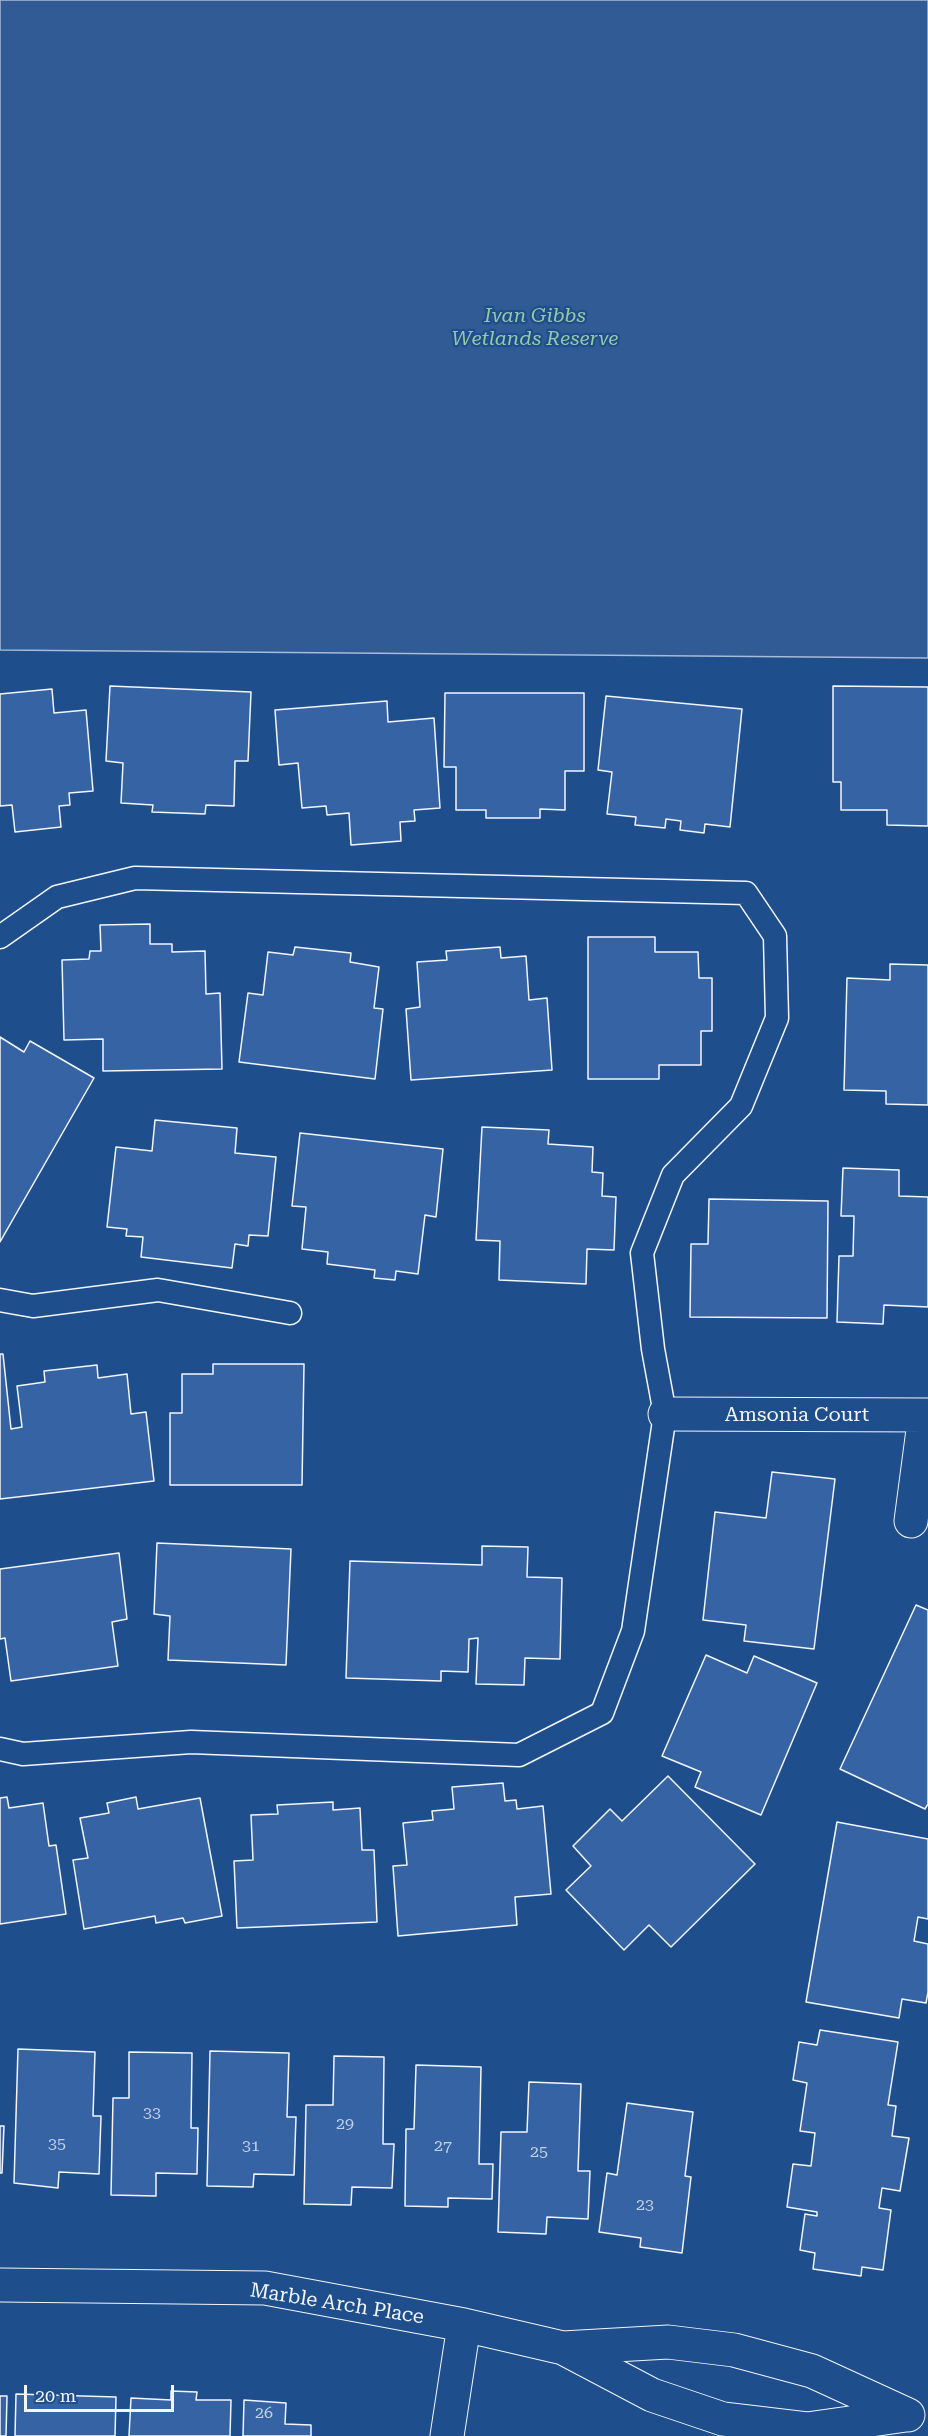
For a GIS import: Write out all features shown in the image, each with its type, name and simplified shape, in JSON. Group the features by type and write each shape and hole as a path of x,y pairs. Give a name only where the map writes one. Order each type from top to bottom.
{"street":[{"name":"Amsonia Court","path":"665,1414 927,1415"},
{"path":"911,1521 927,1415"},
{"name":"Marble Arch Place","path":"0,2285 265,2288 464,2325 563,2348 652,2395 723,2419 807,2429 917,2416"},
{"path":"447,2436 464,2325"},
{"name":"Marble Arch Place","path":"563,2348 668,2342 734,2350 812,2371 917,2416"}],"lane":[{"path":"0,937 57,897 135,878 746,893 775,936 777,1018 741,1106 673,1174 642,1253 653,1349 665,1414 633,1631 602,1713 519,1755 191,1742 23,1754 0,1749"},
{"path":"0,1300 33,1306 158,1290 290,1313"}],"shaded area":[{"name":"Ivan Gibbs Wetlands Reserve","path":"0,0 928,0 928,658 0,650"}],"building":[{"path":"110,686 251,692 248,761 235,761 234,806 206,805 205,814 152,812 153,805 121,803 123,763 106,761"},
{"path":"833,686 928,687 928,826 887,825 887,810 841,810 841,782 833,782"},
{"path":"52,689 54,713 86,710 93,791 69,793 70,805 59,806 61,827 15,832 12,805 0,806 0,694"},
{"path":"445,693 584,693 584,771 565,771 565,810 540,809 540,818 486,818 486,810 456,810 456,767 444,767"},
{"path":"606,696 742,709 730,827 705,824 704,833 680,830 681,821 666,819 665,828 635,825 636,817 607,814 612,772 598,770"},
{"path":"387,701 388,722 434,718 440,808 414,810 415,821 400,822 401,841 351,845 349,813 327,815 326,806 302,808 298,763 279,765 275,710"},
{"path":"150,924 150,944 172,944 172,952 205,951 206,994 220,993 222,1069 103,1071 103,1039 64,1040 62,960 89,959 90,951 101,951 100,925"},
{"path":"588,937 655,937 655,952 698,952 699,978 712,978 712,1031 701,1031 701,1065 659,1065 659,1079 588,1079"},
{"path":"295,947 351,953 350,962 379,967 374,1008 383,1009 375,1079 239,1062 248,993 263,995 268,952 293,955"},
{"path":"500,947 501,958 526,956 529,1000 547,998 552,1070 411,1080 406,1009 420,1007 417,962 447,960 446,951"},
{"path":"890,964 928,965 928,1105 886,1104 886,1091 844,1090 847,978 890,980"},
{"path":"0,1037 24,1052 30,1041 94,1078 0,1242"},
{"path":"155,1120 237,1128 235,1153 276,1157 268,1236 249,1235 248,1246 235,1244 232,1268 141,1257 143,1237 126,1236 127,1229 107,1227 116,1147 152,1151"},
{"path":"482,1127 549,1130 548,1144 593,1147 592,1172 603,1173 602,1196 616,1197 614,1250 587,1249 586,1284 499,1280 500,1241 476,1240"},
{"path":"300,1133 443,1149 436,1217 425,1215 418,1274 396,1271 395,1280 374,1278 375,1270 327,1264 328,1252 302,1249 306,1207 292,1206"},
{"path":"843,1168 899,1170 899,1196 928,1197 928,1307 884,1305 883,1324 837,1322 839,1256 853,1256 854,1216 841,1216"},
{"path":"709,1199 828,1201 827,1318 690,1317 691,1244 708,1244"},
{"path":"0,1354 3,1354 11,1429 22,1427 17,1386 45,1382 44,1371 97,1365 98,1378 127,1374 131,1414 146,1412 154,1481 0,1499"},
{"path":"213,1364 304,1364 302,1485 170,1485 170,1413 182,1413 182,1374 213,1374"},
{"path":"772,1472 835,1479 814,1649 744,1641 746,1625 703,1620 715,1512 766,1518"},
{"path":"157,1543 291,1549 286,1665 168,1660 170,1616 154,1614"},
{"path":"482,1546 528,1547 527,1577 562,1578 560,1659 525,1658 524,1685 476,1684 478,1638 469,1639 468,1672 441,1671 441,1681 346,1678 350,1561 482,1565"},
{"path":"119,1553 127,1619 112,1622 118,1666 11,1681 5,1638 0,1639 0,1569"},
{"path":"916,1605 928,1610 928,1804 925,1809 840,1769"},
{"path":"706,1655 747,1673 754,1656 817,1683 761,1815 695,1787 701,1772 662,1756"},
{"path":"668,1776 755,1864 671,1947 649,1925 624,1950 566,1890 591,1866 573,1846 610,1809 622,1821"},
{"path":"503,1783 505,1801 516,1800 517,1809 543,1806 551,1894 515,1897 517,1925 398,1936 393,1866 407,1865 403,1823 433,1820 432,1811 454,1809 452,1787"},
{"path":"7,1797 9,1808 43,1803 49,1846 56,1845 66,1914 0,1924 0,1798"},
{"path":"136,1797 138,1809 200,1798 222,1916 185,1923 183,1918 156,1923 155,1916 84,1929 73,1860 88,1858 80,1818 109,1813 107,1803"},
{"path":"333,1802 333,1810 360,1808 362,1850 374,1850 377,1922 237,1928 234,1861 253,1860 251,1815 278,1814 277,1805"},
{"path":"837,1822 928,1839 928,1919 918,1917 914,1941 928,1944 928,1992 926,2003 902,1999 899,2018 806,2002"},
{"path":"820,2030 898,2042 888,2105 896,2106 892,2136 909,2138 900,2191 882,2188 879,2208 891,2210 883,2270 862,2267 861,2276 813,2269 815,2253 800,2250 805,2214 817,2216 817,2212 787,2207 793,2164 811,2166 815,2133 800,2131 807,2083 793,2080 799,2042 817,2045"},
{"path":"18,2049 95,2052 93,2116 101,2116 99,2174 59,2172 58,2188 14,2183"},
{"path":"210,2051 289,2053 287,2117 296,2117 294,2175 254,2174 253,2187 207,2186"},
{"path":"129,2052 192,2053 191,2128 198,2128 197,2174 156,2173 156,2196 111,2195 113,2098 129,2098"},
{"path":"334,2056 384,2057 383,2144 394,2144 392,2188 352,2187 351,2205 304,2204 306,2105 333,2105"},
{"path":"416,2065 481,2067 479,2164 493,2164 492,2199 448,2198 448,2207 405,2206 406,2129 414,2129"},
{"path":"529,2082 581,2084 578,2171 590,2171 588,2219 547,2217 546,2234 498,2232 501,2132 527,2132"},
{"path":"627,2103 693,2112 685,2176 691,2177 682,2253 640,2247 641,2238 599,2232 607,2173 617,2175"},
{"path":"0,2126 4,2126 2,2173 0,2173"},
{"path":"171,2391 197,2392 196,2400 231,2400 230,2436 129,2436 131,2398 171,2400"},
{"path":"16,2394 116,2397 115,2436 15,2436"},
{"path":"0,2396 7,2396 6,2436 0,2436"},
{"path":"244,2400 286,2403 285,2424 311,2425 311,2436 243,2436"}]}
